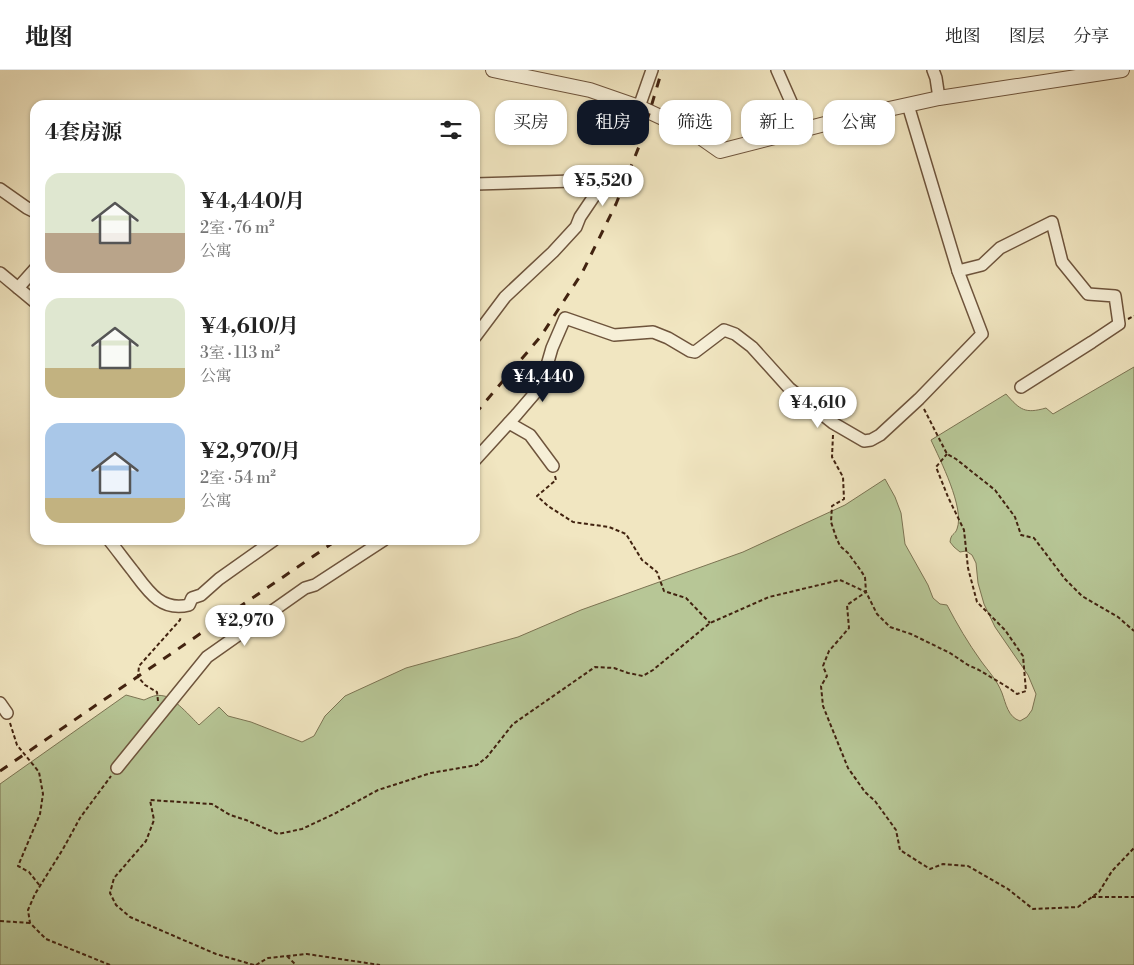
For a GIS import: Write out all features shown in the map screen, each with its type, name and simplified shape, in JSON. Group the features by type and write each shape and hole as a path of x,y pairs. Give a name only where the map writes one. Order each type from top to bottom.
{"street":[{"path":"493,70 590,90 618,100"},
{"path":"641,100 652,70"},
{"path":"777,70 790,100"},
{"path":"933,70 939,98"},
{"path":"813,128 939,98 1122,70"},
{"path":"480,455 541,386 552,348 565,318 614,335 653,332 695,352 724,330 735,334 752,347 789,388 828,420 864,441 871,440 880,435 919,399 982,334 958,272 908,105"},
{"path":"649,112 680,126 720,150 741,145"},
{"path":"480,184 605,180 580,217 576,227 553,252 505,297 480,330"},
{"path":"0,189 30,210"},
{"path":"958,272 982,265 1000,248 1052,222 1062,262 1077,282 1088,294 1115,296 1119,324 1021,386"},
{"path":"0,274 30,298"},
{"path":"18,288 30,275"},
{"path":"509,423 530,435 553,466"},
{"path":"112,545 151,594 165,604 182,606 190,605 192,598 202,595 219,579 267,545"},
{"path":"117,768 207,658 305,588 315,585 376,545"},
{"path":"0,703 7,713"}],"path":[{"path":"919,399 947,454 995,490 1015,517 1021,535 1034,538 1082,596 1118,617 1134,631"},
{"path":"828,420 833,435 832,457 843,477 844,499 832,506 831,522 840,546 848,553 865,577 866,592 877,614 890,627 911,634 950,653 1017,694 1026,691 1023,656 1005,630 977,602 968,568 964,530 936,467 947,454"},
{"path":"553,466 556,480 537,496 548,506 573,522 608,527 626,534 642,560 657,572 664,591 686,598 710,623"},
{"path":"380,965 307,954 268,958 255,965 216,954 130,917 116,905 110,893 114,878 146,840 154,820 150,800 212,804 230,815 278,834 302,829 378,790 431,773 477,765 487,757 513,724 595,667 614,668 628,674 643,676 710,623 769,597 840,580 866,592"},
{"path":"866,592 847,605 849,628 829,651 823,666 827,676 821,686 823,706 848,768 864,792 876,801 896,830 900,850 930,869 943,864 968,866 1008,889 1033,909 1078,907 1099,892 1112,871 1134,848"},
{"path":"159,717 157,692 145,685 138,677 139,666 180,620 182,606"},
{"path":"7,713 17,745 39,772 43,794 40,814 18,866 29,872 40,886"},
{"path":"110,965 46,939 30,923 28,910 35,894 80,818 117,768"},
{"path":"1092,897 1134,897"},
{"path":"0,921 30,923"},
{"path":"287,956 296,965"}],"green space":[{"path":"1134,367 1134,965 0,965 0,784 126,695 144,700 161,695 168,697 199,725 219,707 228,716 251,722 302,742 314,736 325,716 345,696 406,668 518,637 581,610 743,552 845,505 885,479 901,513 905,544 928,585 933,598 940,604 947,605 972,647 998,684 1010,713 1020,721 1027,717 1032,710 1036,694 1028,675 995,627 984,604 978,583 976,563 972,555 966,551 960,552 950,542 957,529 959,520 958,509 945,471 931,440 1006,394 1015,404 1023,409 1033,411 1046,408 1053,414"}],"railway":[{"path":"480,408 541,336 582,273 616,204 640,144 662,70"},
{"path":"0,771 330,545"}]}
